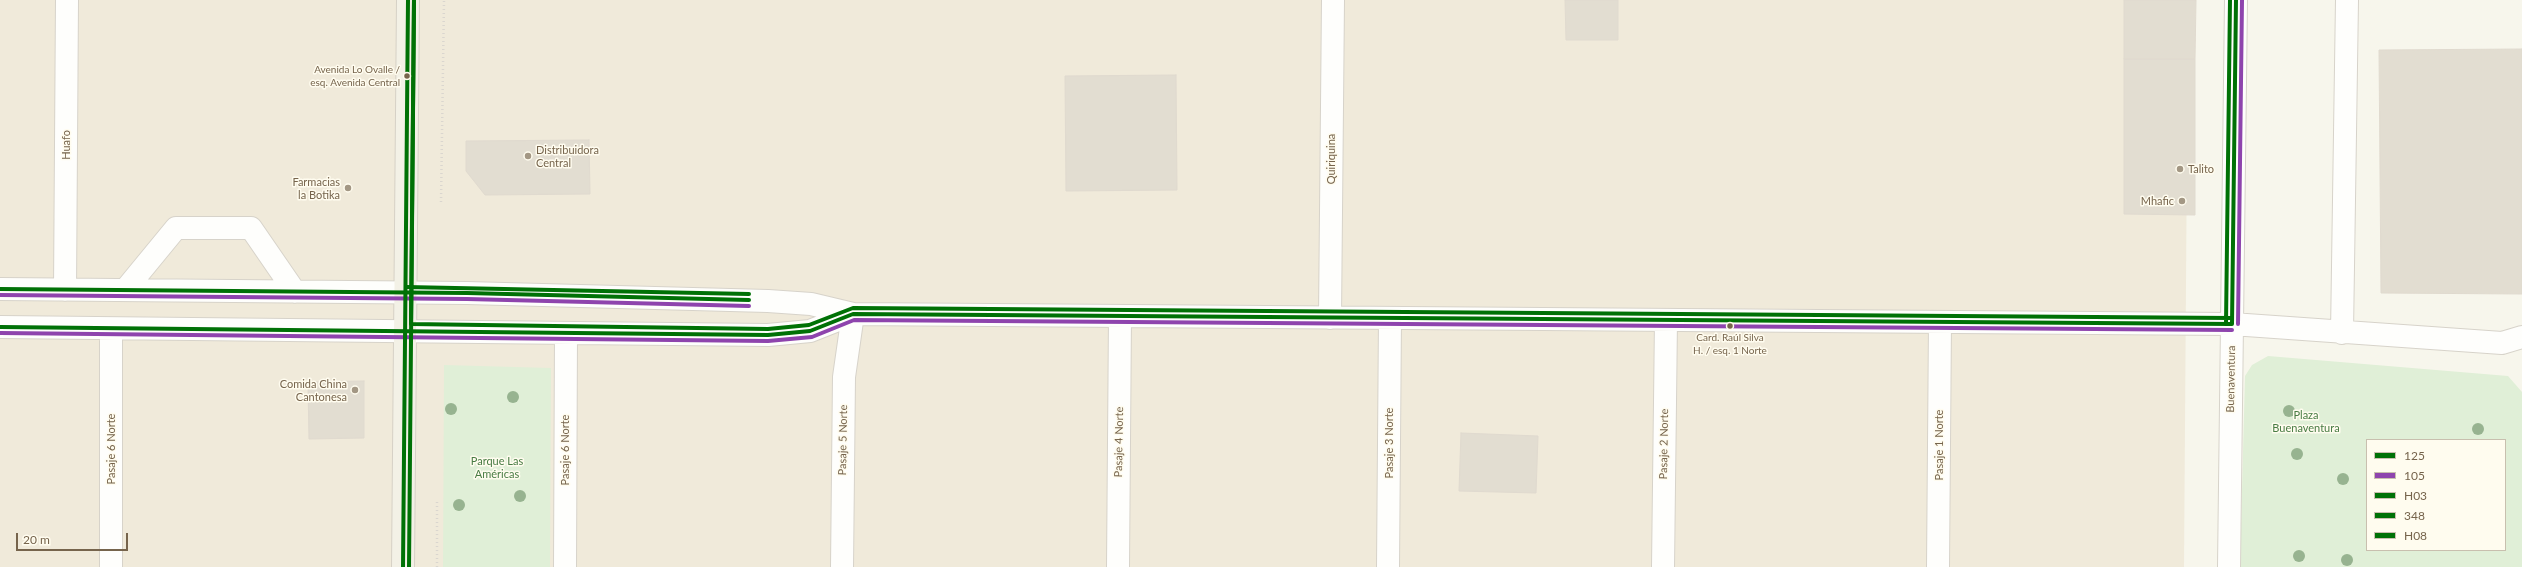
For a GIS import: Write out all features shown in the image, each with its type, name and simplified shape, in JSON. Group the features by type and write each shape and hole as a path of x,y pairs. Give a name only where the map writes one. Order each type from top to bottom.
{"main road":[{"path":"403,567 408,0"}],"street":[{"name":"Huafo","path":"65,290 67,0"},
{"name":"Quiriquina","path":"1330,318 1332,0"},
{"name":"Buenaventura","path":"2229,567 2236,0"},
{"path":"2342,332 2347,0"},
{"path":"125,290 176,228 251,228 295,292"},
{"path":"0,289 406,293 789,302 832,308 853,314 2232,324 2342,332 2512,340 2522,353"},
{"path":"0,327 111,330 405,330 566,334 774,335 810,331 853,314"},
{"name":"Pasaje 5 Norte","path":"842,567 844,377 853,314"},
{"name":"Pasaje 4 Norte","path":"1118,567 1120,316"},
{"name":"Pasaje 3 Norte","path":"1388,567 1390,318"},
{"name":"Pasaje 2 Norte","path":"1663,567 1666,320"},
{"name":"Pasaje 1 Norte","path":"1938,567 1940,322"},
{"name":"Pasaje 6 Norte","path":"111,330 111,567"},
{"name":"Pasaje 6 Norte","path":"565,567 566,334"}],"path":[{"path":"441,202 444,0"}],"shaded area":[{"path":"0,0 2188,0 2184,567 0,567"}],"green space":[{"name":"Plaza Buenaventura","path":"2268,356 2508,376 2522,392 2522,567 2240,567 2245,376 2252,365"},
{"name":"Parque Las Américas","path":"444,365 551,368 550,567 443,567"}],"building":[{"path":"1565,0 1618,0 1618,40 1566,40"},
{"path":"2124,0 2196,0 2195,59 2124,59"},
{"path":"2522,49 2522,294 2381,293 2379,50"},
{"path":"2124,59 2195,59 2195,215 2124,214"},
{"path":"1176,75 1177,190 1066,191 1065,76"},
{"name":"Distribuidora Central","path":"589,140 590,194 485,195 466,171 466,141"},
{"path":"364,381 364,438 309,439 308,382"},
{"path":"1461,433 1538,436 1536,493 1459,491"}],"transit line":[{"name":"348","path":"403,567 408,0"},
{"name":"H03","path":"414,0 411,324 768,329 809,325 853,308 2232,318"},
{"name":"H08","path":"409,567 414,0"},
{"name":"H03","path":"2226,324 2230,0"},
{"name":"125","path":"2232,324 2236,0"},
{"name":"105","path":"2238,324 2242,0"},
{"name":"H03","path":"406,287 749,294"},
{"name":"125","path":"0,289 467,293 749,300"},
{"name":"105","path":"0,295 467,299 749,306"},
{"name":"125","path":"0,327 768,335 810,331 853,314 2232,324"},
{"name":"105","path":"0,333 768,341 812,337 854,320 2232,330"}],"place":[{"name":"Avenida Lo Ovalle / esq. Avenida Central","path":"407,76"},
{"name":"Distribuidora Central","path":"528,156"},
{"name":"Talito","path":"2180,169"},
{"name":"Farmacias la Botika","path":"348,188"},
{"name":"Mhafic","path":"2182,201"},
{"name":"Card. Raúl Silva H. / esq. 1 Norte","path":"1730,326"},
{"name":"Comida China Cantonesa","path":"355,390"}]}
